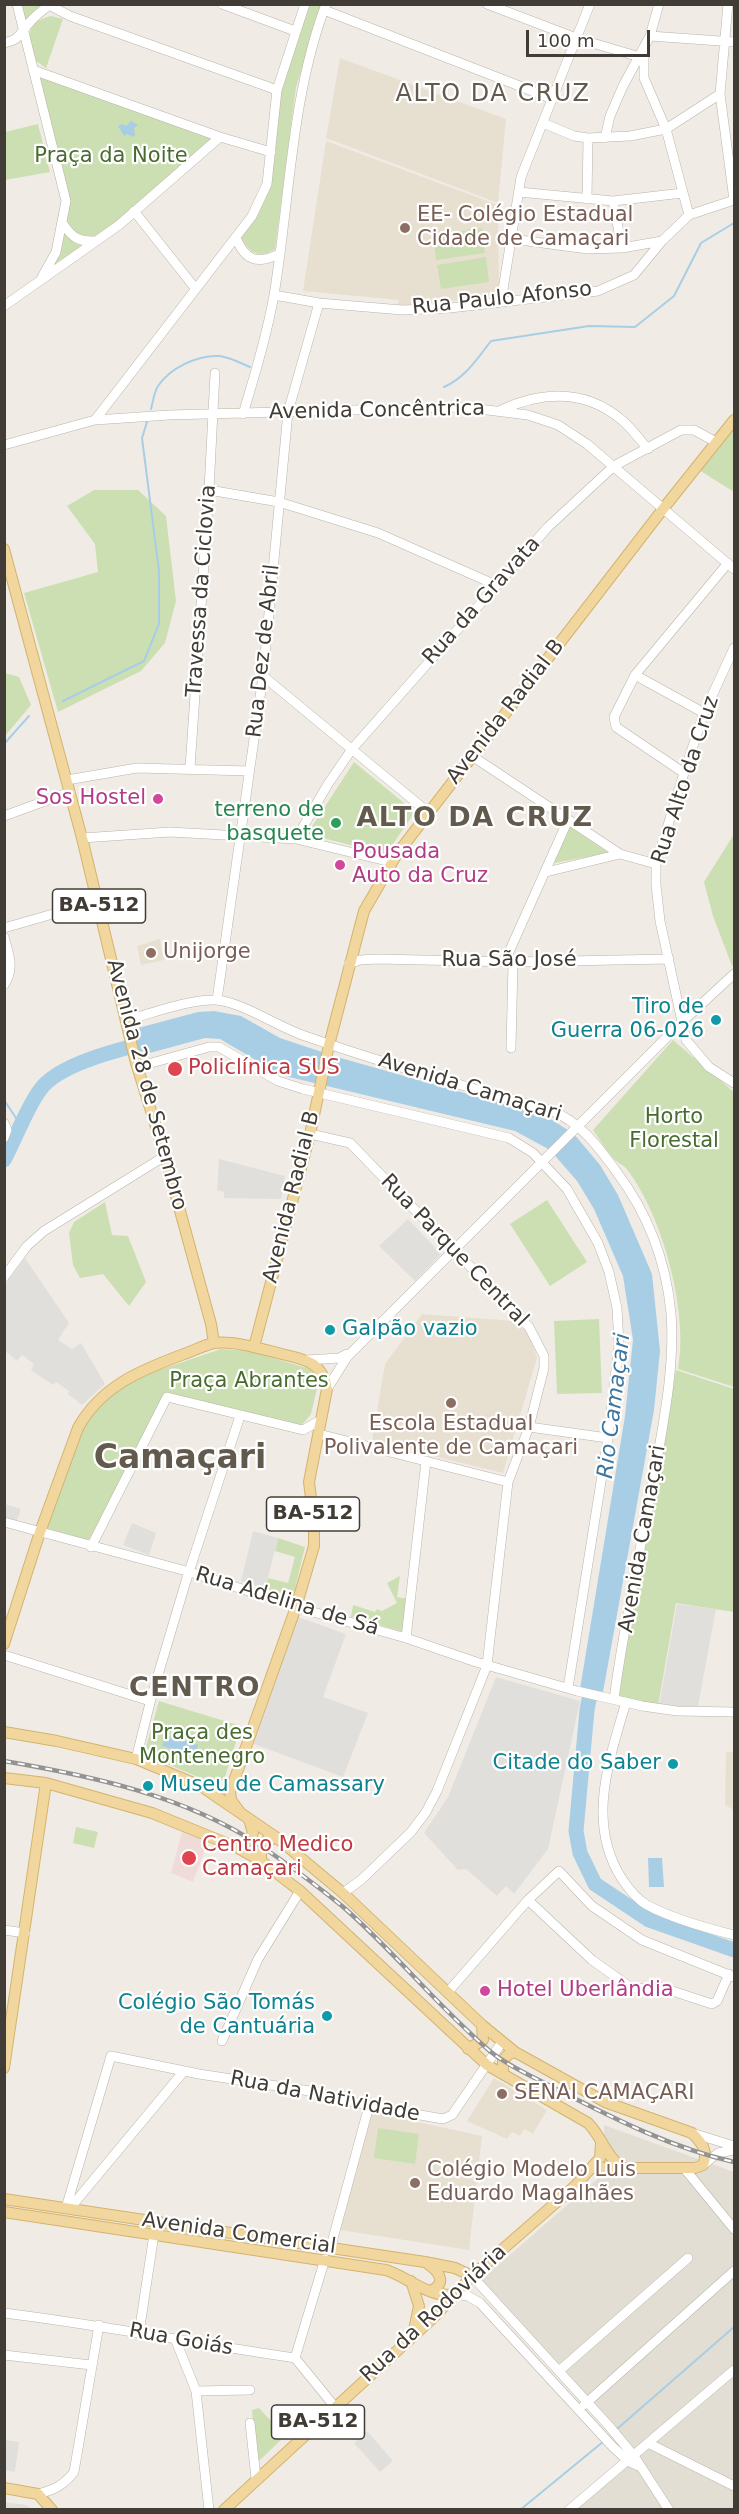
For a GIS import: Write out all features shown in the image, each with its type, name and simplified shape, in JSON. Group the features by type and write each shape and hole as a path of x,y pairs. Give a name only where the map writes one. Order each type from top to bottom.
{"main road":[{"name":"Avenida Radial B","path":"254,1347 310,1134 328,1047 364,911 392,862 472,756 663,509 735,420"},
{"name":"Avenida 28 de Setembro","path":"4,549 82,838 136,1063 165,1156 211,1324 214,1343"},
{"path":"4,1644 40,1532 78,1428 86,1413 119,1382 153,1365 214,1343 254,1347 307,1360 318,1366 326,1380 327,1389"},
{"name":"BA-512","path":"245,1815 231,1800 230,1792 296,1607 314,1546 309,1482 327,1389"},
{"path":"4,1732 57,1741 136,1759 201,1786 277,1838 344,1893 502,2042 605,2102 692,2133 704,2147 706,2155 694,2167 593,2168"},
{"path":"4,1778 46,1783 152,1813 238,1848 261,1861 300,1891 487,2065 588,2123 595,2130 608,2155 621,2167"},
{"path":"4,2068 46,1783"},
{"path":"238,1848 253,1833 245,1815"},
{"path":"261,1861 261,1846 267,1840 277,1838"},
{"path":"468,2049 483,2040 482,2025"},
{"path":"503,2074 503,2060 509,2054 516,2052"},
{"name":"Rua da Rodoviária","path":"224,2510 413,2335 472,2276 593,2168 600,2158 601,2143"},
{"name":"Avenida Comercial","path":"4,2199 331,2246 455,2268 472,2276"},
{"path":"71,2209 75,2222"},
{"name":"Avenida Comercial","path":"4,2212 386,2270 430,2291 444,2295 454,2294"},
{"path":"455,2268 477,2265 492,2258"},
{"path":"425,2262 435,2269 441,2278 436,2289 430,2291"},
{"path":"411,2281 419,2306 413,2335"},
{"path":"4,2488 38,2494 52,2510"}],"street":[{"path":"16,4 66,201 56,252 40,279"},
{"path":"222,4 295,31"},
{"path":"95,420 252,216 267,184 277,90 305,4"},
{"path":"487,4 576,38 642,54"},
{"path":"501,302 521,177 590,4"},
{"path":"605,138 610,116 622,86 642,54 659,4"},
{"path":"728,4 720,94 734,200"},
{"path":"4,43 24,33 30,22 48,5 75,18 277,90"},
{"path":"243,414 274,295 302,87 310,51 325,7 553,99"},
{"path":"650,36 735,42"},
{"path":"642,54 644,78 666,129 689,215"},
{"path":"33,70 220,137 271,152"},
{"path":"543,123 574,136 605,138 630,136 666,129 720,94"},
{"path":"4,306 16,300 40,279 135,211 220,137"},
{"path":"587,199 588,138"},
{"path":"519,192 613,201 683,193"},
{"name":"Rua Paulo Afonso","path":"274,295 319,303 402,310 598,291 622,282 642,268 662,241 689,215 734,200"},
{"path":"613,201 622,248"},
{"path":"135,211 195,288"},
{"path":"63,224 76,239 83,242 96,241"},
{"path":"236,237 249,257 267,260 277,268"},
{"path":"512,239 588,249 622,248 662,241"},
{"path":"267,260 279,254"},
{"name":"Rua Dez de Abril","path":"217,1000 263,676 288,412 319,303"},
{"name":"Travessa da Ciclovia","path":"190,768 215,373"},
{"path":"500,410 522,400 543,396 592,401 624,422 648,449"},
{"name":"Avenida Concêntrica","path":"4,446 95,420 213,414 463,407 500,410 528,415 558,425 587,444 731,566"},
{"name":"Rua da Gravata","path":"296,839 328,784 352,749 548,527 614,466 681,430 688,429 716,442"},
{"path":"209,490 279,502 378,533 496,585"},
{"path":"684,772 616,727 614,723 635,675 731,566"},
{"name":"Rua Alto da Cruz","path":"735,648 721,673 704,713 656,864 660,921 686,1040 693,1051 709,1066 735,1083"},
{"path":"635,675 704,713"},
{"path":"263,676 429,813"},
{"path":"472,756 620,854 656,864"},
{"path":"67,780 137,768 249,771"},
{"path":"4,816 70,792"},
{"path":"511,1048 509,962 568,820"},
{"path":"82,838 170,832 296,839 392,862"},
{"path":"546,872 620,854"},
{"path":"4,928 98,902"},
{"path":"4,937 11,972 4,985"},
{"name":"Rua São José","path":"349,964 360,960 377,959 509,962 669,959"},
{"path":"327,1389 341,1365 355,1350 681,1022 735,974"},
{"name":"Avenida Camaçari","path":"127,1025 196,1003 217,1000 242,1008 283,1029 328,1047 568,1117 630,1189 650,1228 665,1276 671,1313 672,1349 662,1436 609,1698"},
{"name":"Avenida Camaçari","path":"136,1063 209,1047 219,1047 278,1081 319,1089 509,1138 546,1159 567,1189 585,1217 609,1272 617,1308 619,1344 573,1690"},
{"path":"4,1138 7,1134 5,1124"},
{"name":"Rua Parque Central","path":"310,1134 350,1143 529,1327 543,1356 544,1368 530,1427 508,1482 487,1665 437,1791 426,1812 411,1833 344,1893"},
{"path":"4,1276 27,1246 45,1231 165,1156"},
{"path":"307,1360 339,1358 355,1350"},
{"path":"91,1547 166,1397 303,1430 321,1420"},
{"path":"136,1759 150,1701 240,1416"},
{"path":"530,1427 608,1438"},
{"path":"319,1434 508,1482"},
{"path":"406,1638 426,1461"},
{"name":"Rua Adelina de Sá","path":"4,1522 190,1572 296,1607 406,1638 573,1690 677,1711 735,1712"},
{"path":"4,1655 150,1701"},
{"path":"626,1702 604,1796 602,1822 604,1841 612,1862 626,1884 645,1904 679,1918 735,1935"},
{"path":"448,1992 528,1900 557,1871 561,1872 592,1906 642,1940 662,1950 732,1976 717,2001 712,2004 657,1986 638,1989 630,1987 592,1960 528,1900"},
{"path":"222,2041 258,1959 300,1891"},
{"path":"4,1930 25,1933"},
{"name":"Rua da Natividade","path":"79,2168 111,2056 184,2071 316,2092 413,2115 448,2118 502,2042"},
{"path":"71,2209 93,2178 184,2071"},
{"path":"331,2246 369,2106"},
{"path":"692,2133 735,2148"},
{"path":"735,2148 718,2153 694,2167 695,2181 735,2229"},
{"path":"79,2168 84,2177 93,2178"},
{"path":"71,2209 79,2168"},
{"path":"139,2333 154,2235"},
{"path":"559,2371 688,2258"},
{"path":"325,2259 296,2358 335,2407"},
{"path":"577,2409 588,2403 735,2271"},
{"path":"472,2276 609,2426 616,2443"},
{"path":"454,2294 468,2296 480,2303 577,2409 639,2466 669,2510"},
{"name":"Rua Goiás","path":"4,2313 99,2325 176,2341 296,2358"},
{"path":"38,2494 56,2489 65,2483 74,2472 99,2325"},
{"path":"176,2341 196,2391 209,2510"},
{"path":"4,2355 91,2365"},
{"path":"569,2510 735,2370"},
{"path":"196,2391 250,2390"},
{"path":"250,2422 256,2478"},
{"path":"648,2443 733,2483"}],"shaded area":[{"path":"340,58 506,119 498,203 326,138"},
{"name":"EE- Colégio Estadual Cidade de Camaçari","path":"326,141 498,205 499,296 397,306 399,300 303,291"},
{"name":"Unijorge","path":"160,939 164,960 141,965 137,946"},
{"path":"219,1159 285,1176 281,1199 224,1198 224,1192 217,1190"},
{"path":"408,1219 441,1254 415,1281 379,1246"},
{"path":"25,1258 69,1323 58,1340 72,1349 81,1343 105,1384 82,1405 68,1394 69,1391 56,1382 53,1385 31,1370 34,1364 22,1355 17,1361 5,1351 5,1285"},
{"name":"Escola Estadual Polivalente de Camaçari","path":"422,1314 514,1321 529,1333 537,1358 503,1473 372,1441 385,1364"},
{"path":"5,1504 21,1509 15,1525 5,1522"},
{"path":"132,1523 156,1533 149,1555 123,1545"},
{"path":"253,1531 278,1538 265,1589 241,1581"},
{"path":"677,1604 716,1609 698,1706 659,1706"},
{"path":"298,1617 346,1634 323,1697 368,1713 343,1777 254,1744"},
{"path":"496,1677 580,1701 548,1849 514,1894 506,1886 497,1896 466,1869 458,1870 424,1833 448,1797"},
{"path":"726,1752 734,1752 734,1810 725,1805"},
{"name":"Centro Medico Camaçari","path":"182,1832 208,1842 193,1882 171,1873"},
{"name":"SENAI CAMAÇARI","path":"494,2078 547,2110 533,2134 524,2129 520,2136 512,2132 507,2139 467,2121"},
{"name":"Colégio Modelo Luis Eduardo Magalhães","path":"371,2112 482,2136 469,2250 340,2230"},
{"path":"604,2125 734,2172 734,2509 564,2509 634,2449 481,2280 604,2173"},
{"path":"367,2431 393,2461 380,2472 354,2443"},
{"path":"5,2440 19,2442 15,2472 5,2470"},
{"path":"4,2502 27,2505 31,2509 5,2509"}],"green space":[{"path":"20,5 39,5 44,8 24,23"},
{"path":"305,5 323,5 296,87 275,249 259,254 247,247 241,237 266,185 277,90"},
{"path":"51,16 63,19 46,68 36,61 30,32 35,23"},
{"name":"Praça da Noite","path":"36,75 214,138 119,221 45,274 60,255 68,199"},
{"path":"38,124 50,172 5,180 5,132"},
{"path":"482,228 485,253 436,260 433,236"},
{"path":"486,257 489,282 441,289 437,265"},
{"path":"734,424 734,492 699,470"},
{"path":"94,490 138,490 166,516 176,601 165,643 141,671 58,712 24,593 98,572 95,544 67,506"},
{"path":"5,673 19,677 31,705 5,736"},
{"path":"354,762 415,812 386,854 307,834"},
{"path":"570,827 609,853 554,863"},
{"path":"734,834 734,963 732,966 713,916 704,882"},
{"name":"Horto Florestal","path":"673,1040 734,1092 734,1387 678,1369 680,1320 670,1264 661,1237 639,1188 626,1168 606,1150 593,1130"},
{"path":"547,1200 587,1262 550,1286 510,1224"},
{"path":"105,1202 112,1235 128,1236 146,1282 129,1306 103,1274 80,1278 73,1265 69,1233 74,1222"},
{"path":"599,1319 602,1393 557,1394 554,1321"},
{"name":"Praça Abrantes","path":"221,1349 249,1351 314,1370 319,1380 311,1414 302,1425 166,1393 90,1538 87,1540 45,1528 84,1424 102,1402 141,1376"},
{"path":"676,1370 734,1389 734,1612 676,1603 658,1706 614,1701"},
{"path":"278,1538 305,1547 293,1597 265,1589 268,1578 288,1583 295,1557 275,1551"},
{"path":"400,1576 397,1597 408,1599 404,1632 351,1617 353,1605 375,1612 377,1609 382,1611 397,1603 387,1583"},
{"name":"Praça des Montenegro","path":"159,1701 241,1726 224,1780 212,1783 144,1754"},
{"path":"76,1827 98,1832 94,1848 73,1843"},
{"path":"378,2128 419,2134 415,2164 374,2158"},
{"path":"259,2408 285,2436 257,2463 252,2410"}],"water":[{"path":"131,121 138,125 134,128 135,135 133,137 127,134 124,136 118,126 122,124 126,126"},
{"path":"214,1011 241,1016 280,1038 337,1057 546,1116 574,1134 600,1165 618,1195 652,1274 660,1351 654,1410 603,1692 580,1689 625,1416 633,1340 623,1276 594,1209 577,1181 550,1150 515,1131 281,1075 220,1039 205,1038 146,1054 138,1028 198,1012"},
{"path":"165,1735 198,1745 196,1756 162,1746"},
{"path":"648,1858 662,1858 664,1887 649,1887"}],"waterway":[{"path":"444,387 464,373 491,341 589,326 635,327 674,296 701,243 734,223"},
{"path":"151,409 158,386 163,380 177,368 193,360 219,356 250,367"},
{"path":"63,701 144,661 159,624 159,571 142,438 147,422"},
{"path":"4,744 29,716"},
{"name":"Rio Camaçari","path":"4,1160 30,1105 49,1080 63,1071 96,1057 162,1039"},
{"path":"4,1100 22,1127"},
{"name":"Rio Camaçari","path":"593,1678 587,1710 576,1831 580,1853 595,1884 649,1920 734,1950"},
{"path":"617,2429 734,2327"},
{"path":"520,2510 604,2441"}],"railway":[{"path":"4,1761 137,1790 202,1814 232,1829 282,1860 342,1906 380,1941 453,2017 499,2058 644,2132 688,2149 734,2162"}],"place":[{"name":"EE- Colégio Estadual Cidade de Camaçari","path":"405,228"},
{"name":"Sos Hostel","path":"158,799"},
{"name":"terreno de basquete","path":"336,823"},
{"name":"Pousada Auto da Cruz","path":"340,865"},
{"name":"Unijorge","path":"151,953"},
{"name":"Tiro de Guerra 06-026","path":"716,1020"},
{"name":"Policlínica SUS","path":"175,1069"},
{"name":"Galpão vazio","path":"330,1330"},
{"name":"Escola Estadual Polivalente de Camaçari","path":"451,1403"},
{"name":"Citade do Saber","path":"673,1764"},
{"name":"Museu de Camassary","path":"148,1786"},
{"name":"Centro Medico Camaçari","path":"189,1858"},
{"name":"Hotel Uberlândia","path":"485,1991"},
{"name":"Colégio São Tomás de Cantuária","path":"327,2016"},
{"name":"SENAI CAMAÇARI","path":"502,2094"},
{"name":"Colégio Modelo Luis Eduardo Magalhães","path":"415,2183"}],"district":[{"name":"ALTO DA CRUZ","path":"493,95"},
{"name":"ALTO DA CRUZ","path":"475,819"},
{"name":"Camaçari","path":"180,1459"},
{"name":"CENTRO","path":"195,1689"}]}
